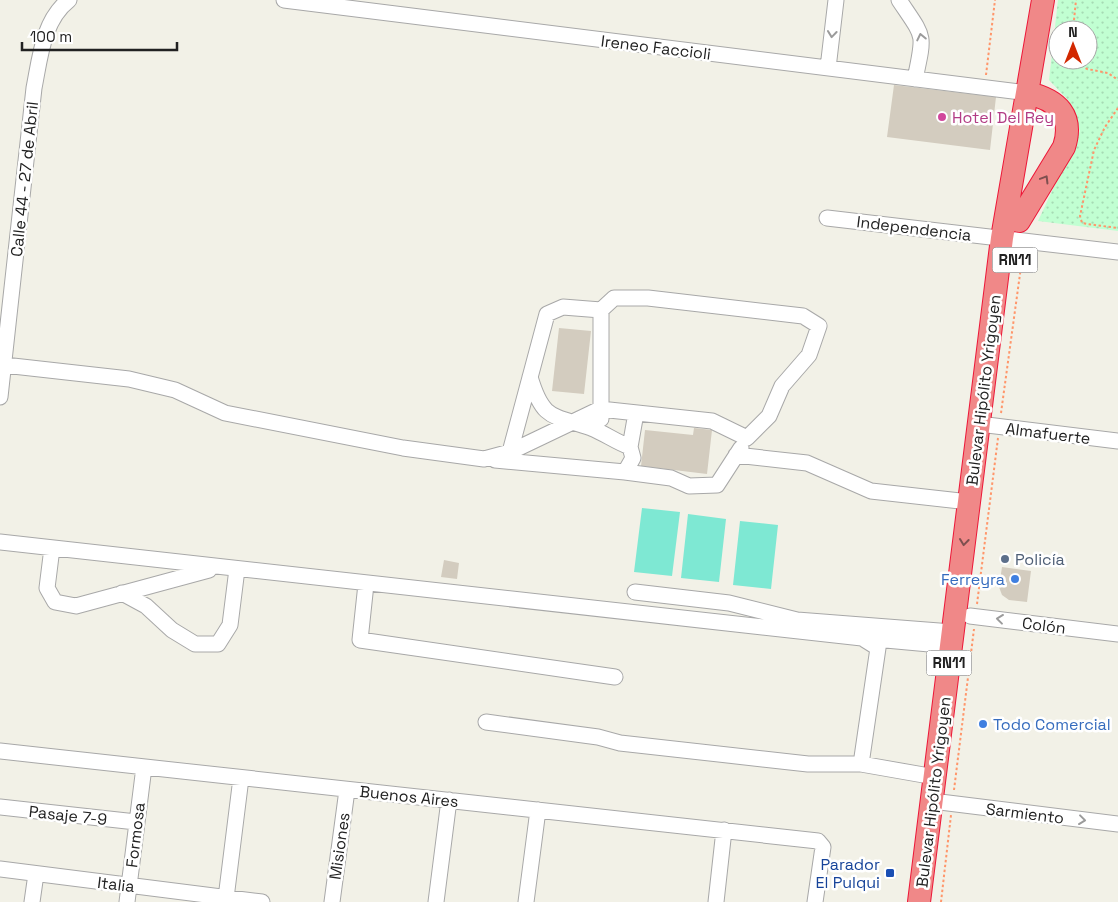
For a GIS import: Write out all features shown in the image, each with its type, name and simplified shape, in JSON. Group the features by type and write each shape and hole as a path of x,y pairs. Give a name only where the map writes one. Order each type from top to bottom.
{"highway":[{"name":"RN11","path":"1014,233 1064,147 1067,137 1068,126 1061,111 1050,101 1028,93 1043,0"},
{"name":"Bulevar Hipólito Yrigoyen","path":"934,902 944,803 973,616 991,425 1014,233 1028,93"},
{"name":"Bulevar Hipólito Yrigoyen","path":"920,902 944,803 935,777 969,502 991,425"}],"street":[{"name":"Calle 44 - 27 de Abril","path":"0,397 34,88 42,45 52,19 69,0"},
{"name":"Ireneo Faccioli","path":"284,0 1028,93"},
{"path":"828,68 836,0"},
{"path":"899,0 922,34 923,43 915,79"},
{"name":"Independencia","path":"827,218 1014,233"},
{"path":"1014,233 1118,243"},
{"path":"1014,233 1118,252"},
{"path":"4,365 129,379 175,390 225,413 403,448 484,459 671,478 689,486 717,486 747,438 769,416 782,386 808,355 819,326 803,316 648,298 614,298 601,310 601,434"},
{"path":"510,452 547,314 563,307 601,310"},
{"path":"530,377 536,398 547,412 568,423 592,429 630,447"},
{"path":"484,459 510,452 600,409 712,422 747,438"},
{"path":"625,472 633,458 630,447 636,413"},
{"name":"Almafuerte","path":"991,425 1118,441"},
{"path":"736,455 808,463 871,492 969,502"},
{"path":"0,542 862,638 952,639"},
{"path":"52,548 47,588 55,602 76,606 218,567"},
{"path":"122,594 146,606 172,630 195,644 218,644 230,625 237,569"},
{"path":"366,584 360,640 615,677"},
{"path":"635,592 729,603 797,620 952,639"},
{"name":"Colón","path":"973,616 1118,634"},
{"path":"861,764 878,648 862,638"},
{"path":"486,722 598,737 630,744 808,764 861,764 935,777"},
{"name":"Buenos Aires","path":"0,751 818,841 823,847 815,902"},
{"name":"Formosa","path":"127,902 144,767"},
{"path":"226,898 241,778"},
{"name":"Misiones","path":"332,902 347,790"},
{"path":"436,902 448,800"},
{"name":"Sarmiento","path":"944,803 1118,824"},
{"name":"Pasaje 7-9","path":"0,807 136,822"},
{"path":"526,902 538,810"},
{"path":"716,902 724,830"},
{"name":"Italia","path":"0,870 262,902"},
{"path":"32,902 36,874"}],"path":[{"path":"985,88 995,0"},
{"path":"1074,20 1076,0"},
{"path":"1092,70 1108,73 1118,80"},
{"path":"1118,108 1105,127 1094,150 1080,216 1082,223 1118,228"},
{"path":"940,902 944,803 973,616 991,425 1014,233"}],"green space":[{"path":"1058,0 1118,0 1118,231 1038,221 1080,131 1068,100 1049,80 1050,70 1098,70 1098,20 1056,20"}],"shaded area":[{"path":"642,508 680,512 672,576 634,572"},
{"path":"688,514 726,519 719,582 681,578"},
{"path":"740,521 778,525 771,589 733,585"}],"building":[{"name":"Hotel Del Rey","path":"894,85 996,97 990,150 887,137"},
{"path":"559,328 591,331 584,394 552,391"},
{"path":"694,428 712,430 707,474 641,466 645,430 693,435"},
{"path":"444,560 459,563 457,579 441,577"},
{"name":"Ferreyra","path":"1002,567 1031,571 1027,602 1009,600 1002,595 999,587"}],"place":[{"name":"Hotel Del Rey","path":"942,117"},
{"name":"Policía","path":"1005,559"},
{"name":"Ferreyra","path":"1015,579"},
{"name":"Todo Comercial","path":"983,724"},
{"name":"Parador El Pulqui","path":"890,873"}]}
